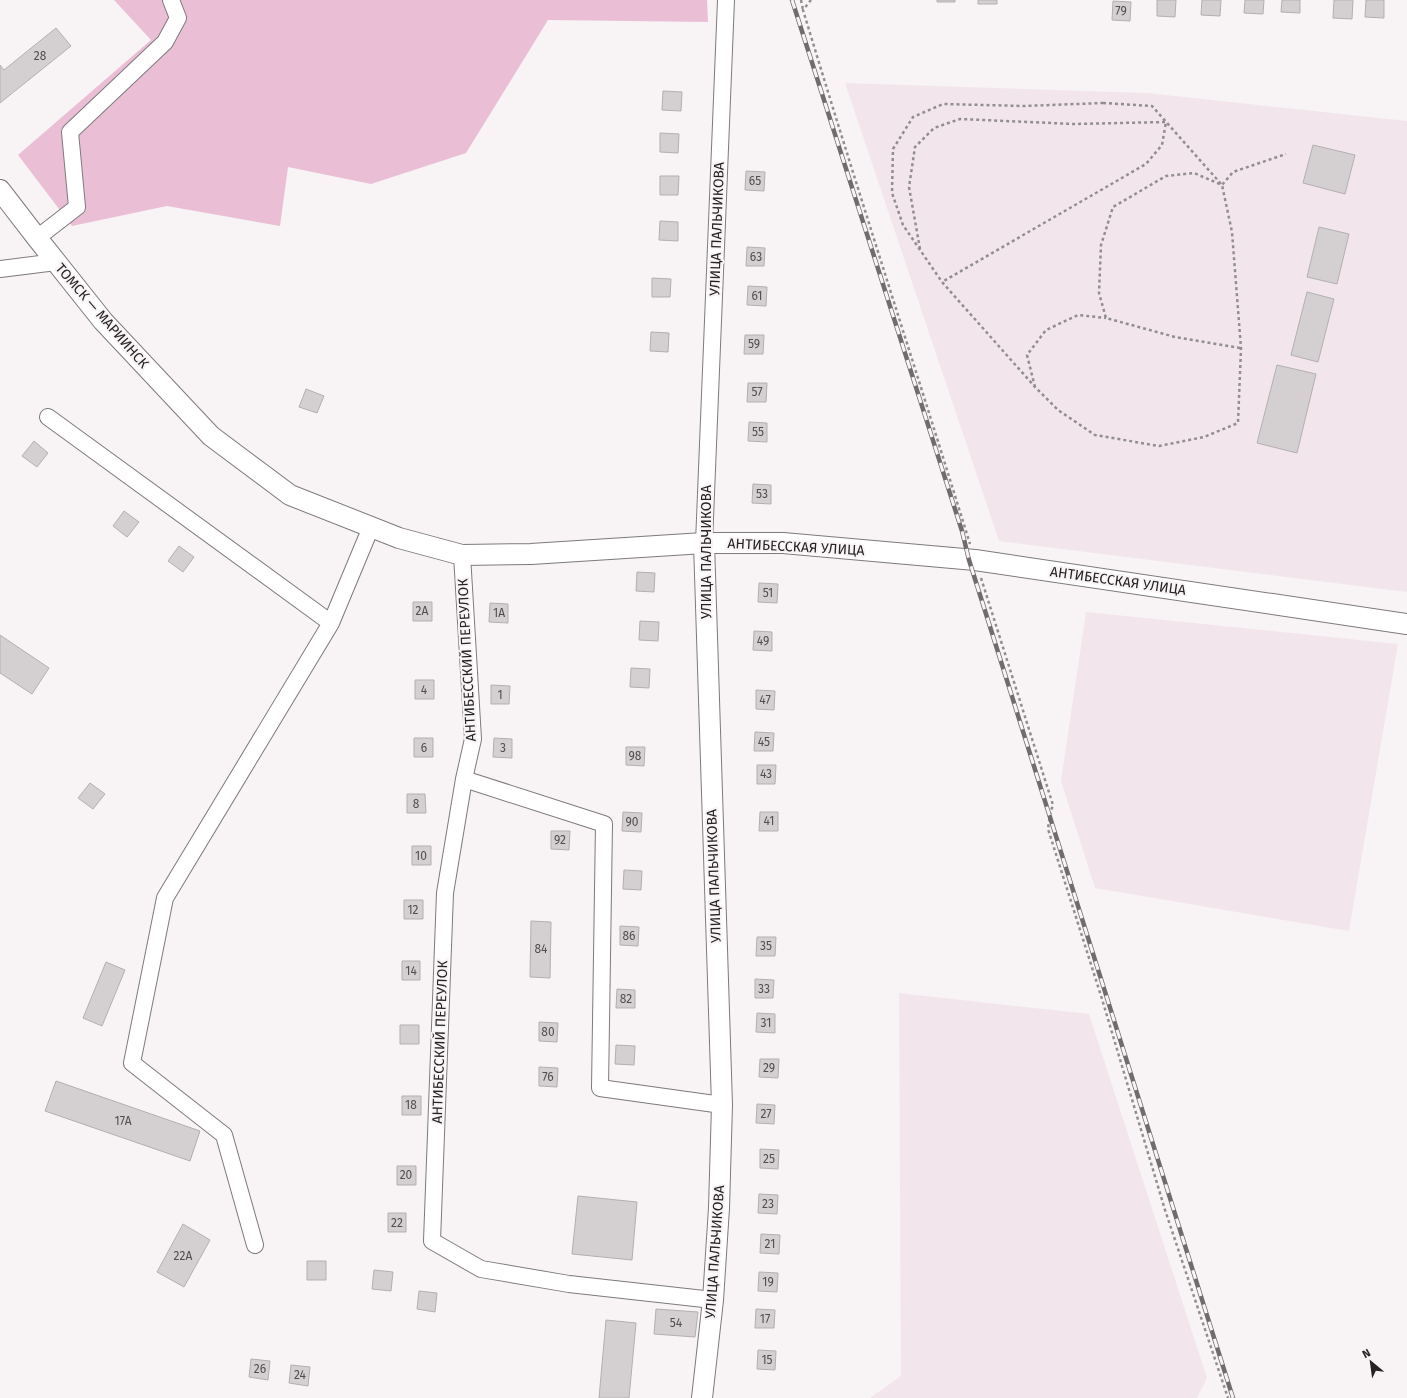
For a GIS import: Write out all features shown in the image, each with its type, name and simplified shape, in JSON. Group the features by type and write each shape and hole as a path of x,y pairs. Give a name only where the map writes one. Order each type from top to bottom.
{"main road":[{"name":"ТОМСК — МАРИИНСК","path":"0,190 36,238 103,321 211,436"},
{"name":"АНТИБЕССКАЯ УЛИЦА","path":"211,436 290,495 400,538 462,555 531,554 704,543 783,543 975,560 1407,624"},
{"name":"УЛИЦА ПАЛЬЧИКОВА","path":"702,1398 714,1300 719,1208 722,1105 704,543"}],"street":[{"path":"36,238 77,207 70,132 165,42 178,18 171,0"},
{"name":"УЛИЦА ПАЛЬЧИКОВА","path":"704,543 726,0"},
{"path":"0,269 56,262"},
{"path":"48,417 331,624"},
{"path":"255,1245 224,1135 132,1063 165,898 331,624 371,527"},
{"name":"АНТИБЕССКИЙ ПЕРЕУЛОК","path":"462,555 473,739 464,779 445,893 432,1242 481,1269 569,1284 714,1300"},
{"path":"464,779 604,824 600,1088 722,1105"}],"path":[{"path":"801,0 841,134 1053,805 1048,829 1102,999 1165,1210 1228,1398"},
{"path":"803,10 811,0"},
{"path":"1103,103 1152,106 1166,122 1222,185 1232,232 1241,348 1238,424 1204,437 1159,446 1095,435 1058,410 1035,388 942,282 903,225 892,193 893,149 913,117 943,104 1024,106 1103,103"},
{"path":"921,251 909,187 915,148 934,128 960,118 1074,124 1166,122"},
{"path":"942,282 1146,164 1162,145 1166,122"},
{"path":"1222,185 1234,172 1286,154"},
{"path":"1106,318 1099,293 1101,245 1113,207 1166,176 1194,173 1222,185"},
{"path":"1035,388 1027,355 1046,330 1078,315 1106,318 1175,337 1241,348"}],"shaded area":[{"path":"114,0 707,0 708,22 548,20 466,153 371,184 288,167 280,226 167,206 72,226 18,155 151,40"},
{"path":"845,83 1147,93 1407,121 1407,592 999,541"},
{"path":"1086,612 1398,644 1349,931 1095,888 1061,781"},
{"path":"899,993 1089,1014 1207,1378 1197,1398 870,1398 901,1376"}],"building":[{"path":"937,0 955,0 955,2 937,2"},
{"path":"978,0 997,0 997,4 978,4"},
{"path":"1157,0 1176,0 1175,17 1157,16"},
{"path":"1202,0 1221,0 1220,16 1201,15"},
{"path":"1245,0 1264,0 1263,14 1244,13"},
{"path":"1282,0 1300,0 1300,13 1281,12"},
{"path":"1334,0 1353,0 1352,19 1333,18"},
{"path":"1366,0 1384,0 1384,18 1365,17"},
{"path":"1113,1 1131,2 1130,21 1112,20"},
{"path":"56,28 71,46 0,103 0,65 4,70"},
{"path":"663,91 682,92 681,111 662,110"},
{"path":"660,133 679,134 678,153 660,152"},
{"path":"1313,145 1355,155 1345,194 1303,183"},
{"path":"746,171 765,172 764,191 745,190"},
{"path":"660,176 679,176 678,195 660,195"},
{"path":"660,221 678,222 678,241 659,240"},
{"path":"1319,227 1349,234 1337,284 1307,277"},
{"path":"747,247 765,248 764,266 746,266"},
{"path":"652,278 671,279 670,297 652,297"},
{"path":"748,286 767,287 766,306 747,305"},
{"path":"1307,292 1334,299 1318,362 1291,355"},
{"path":"651,332 669,333 668,352 650,351"},
{"path":"745,335 764,335 763,354 744,354"},
{"path":"1277,365 1316,374 1297,453 1257,443"},
{"path":"748,383 767,383 766,402 747,402"},
{"path":"306,389 324,396 317,413 299,407"},
{"path":"749,422 767,423 767,442 748,441"},
{"path":"34,441 48,453 37,467 22,456"},
{"path":"753,484 771,485 771,504 752,503"},
{"path":"124,511 139,522 127,537 113,526"},
{"path":"179,546 194,557 183,572 168,561"},
{"path":"637,572 655,573 654,592 636,591"},
{"path":"759,583 778,584 777,603 758,602"},
{"path":"413,602 432,602 432,621 413,621"},
{"path":"490,603 508,604 508,623 489,622"},
{"path":"640,621 659,622 658,641 639,640"},
{"path":"754,631 772,632 772,651 753,650"},
{"path":"0,635 49,668 32,694 0,673"},
{"path":"631,668 650,669 649,688 630,687"},
{"path":"415,680 434,680 434,699 415,699"},
{"path":"491,685 510,686 509,704 491,704"},
{"path":"756,690 775,691 774,710 756,709"},
{"path":"755,732 774,733 773,751 754,751"},
{"path":"414,738 433,738 433,757 414,757"},
{"path":"494,738 512,739 512,758 493,757"},
{"path":"626,747 645,747 644,766 626,765"},
{"path":"757,765 776,765 775,784 757,784"},
{"path":"90,783 105,794 93,809 78,798"},
{"path":"407,794 425,794 426,813 407,813"},
{"path":"623,812 642,813 641,832 622,831"},
{"path":"760,812 778,812 778,831 759,831"},
{"path":"551,831 570,831 569,850 551,849"},
{"path":"412,846 431,846 431,865 412,865"},
{"path":"624,870 642,871 641,890 623,889"},
{"path":"404,900 423,900 423,919 404,919"},
{"path":"531,921 551,922 550,978 530,977"},
{"path":"620,926 639,927 638,946 620,945"},
{"path":"757,937 776,937 775,956 756,956"},
{"path":"402,961 420,961 420,980 402,980"},
{"path":"106,962 125,970 102,1026 83,1018"},
{"path":"755,979 774,980 773,998 755,998"},
{"path":"617,989 635,990 635,1008 616,1008"},
{"path":"757,1013 775,1014 775,1033 756,1032"},
{"path":"539,1022 558,1023 557,1042 539,1041"},
{"path":"400,1025 419,1025 419,1044 400,1044"},
{"path":"616,1045 635,1046 634,1065 615,1064"},
{"path":"760,1059 779,1059 778,1078 759,1077"},
{"path":"539,1067 558,1068 557,1087 539,1086"},
{"path":"56,1081 200,1131 190,1161 45,1111"},
{"path":"402,1096 421,1096 421,1115 402,1115"},
{"path":"757,1104 775,1105 774,1124 756,1123"},
{"path":"760,1149 779,1150 778,1169 760,1168"},
{"path":"397,1166 416,1166 416,1185 397,1185"},
{"path":"759,1194 778,1195 777,1214 758,1213"},
{"path":"578,1196 637,1202 632,1260 572,1254"},
{"path":"388,1213 406,1213 406,1232 388,1232"},
{"path":"183,1224 210,1240 184,1287 157,1272"},
{"path":"761,1234 780,1235 779,1254 760,1253"},
{"path":"307,1261 326,1261 326,1280 307,1280"},
{"path":"374,1270 393,1272 391,1291 372,1289"},
{"path":"759,1272 778,1273 777,1292 758,1291"},
{"path":"419,1291 437,1293 435,1312 417,1309"},
{"path":"656,1309 698,1312 695,1337 654,1334"},
{"path":"756,1309 775,1310 774,1328 755,1328"},
{"path":"606,1320 636,1323 629,1398 599,1398"},
{"path":"758,1350 776,1351 775,1370 757,1369"},
{"path":"251,1359 270,1361 268,1380 249,1377"},
{"path":"291,1365 310,1367 308,1386 289,1383"}],"railway":[{"path":"792,0 962,531 969,560 1233,1398"}]}
